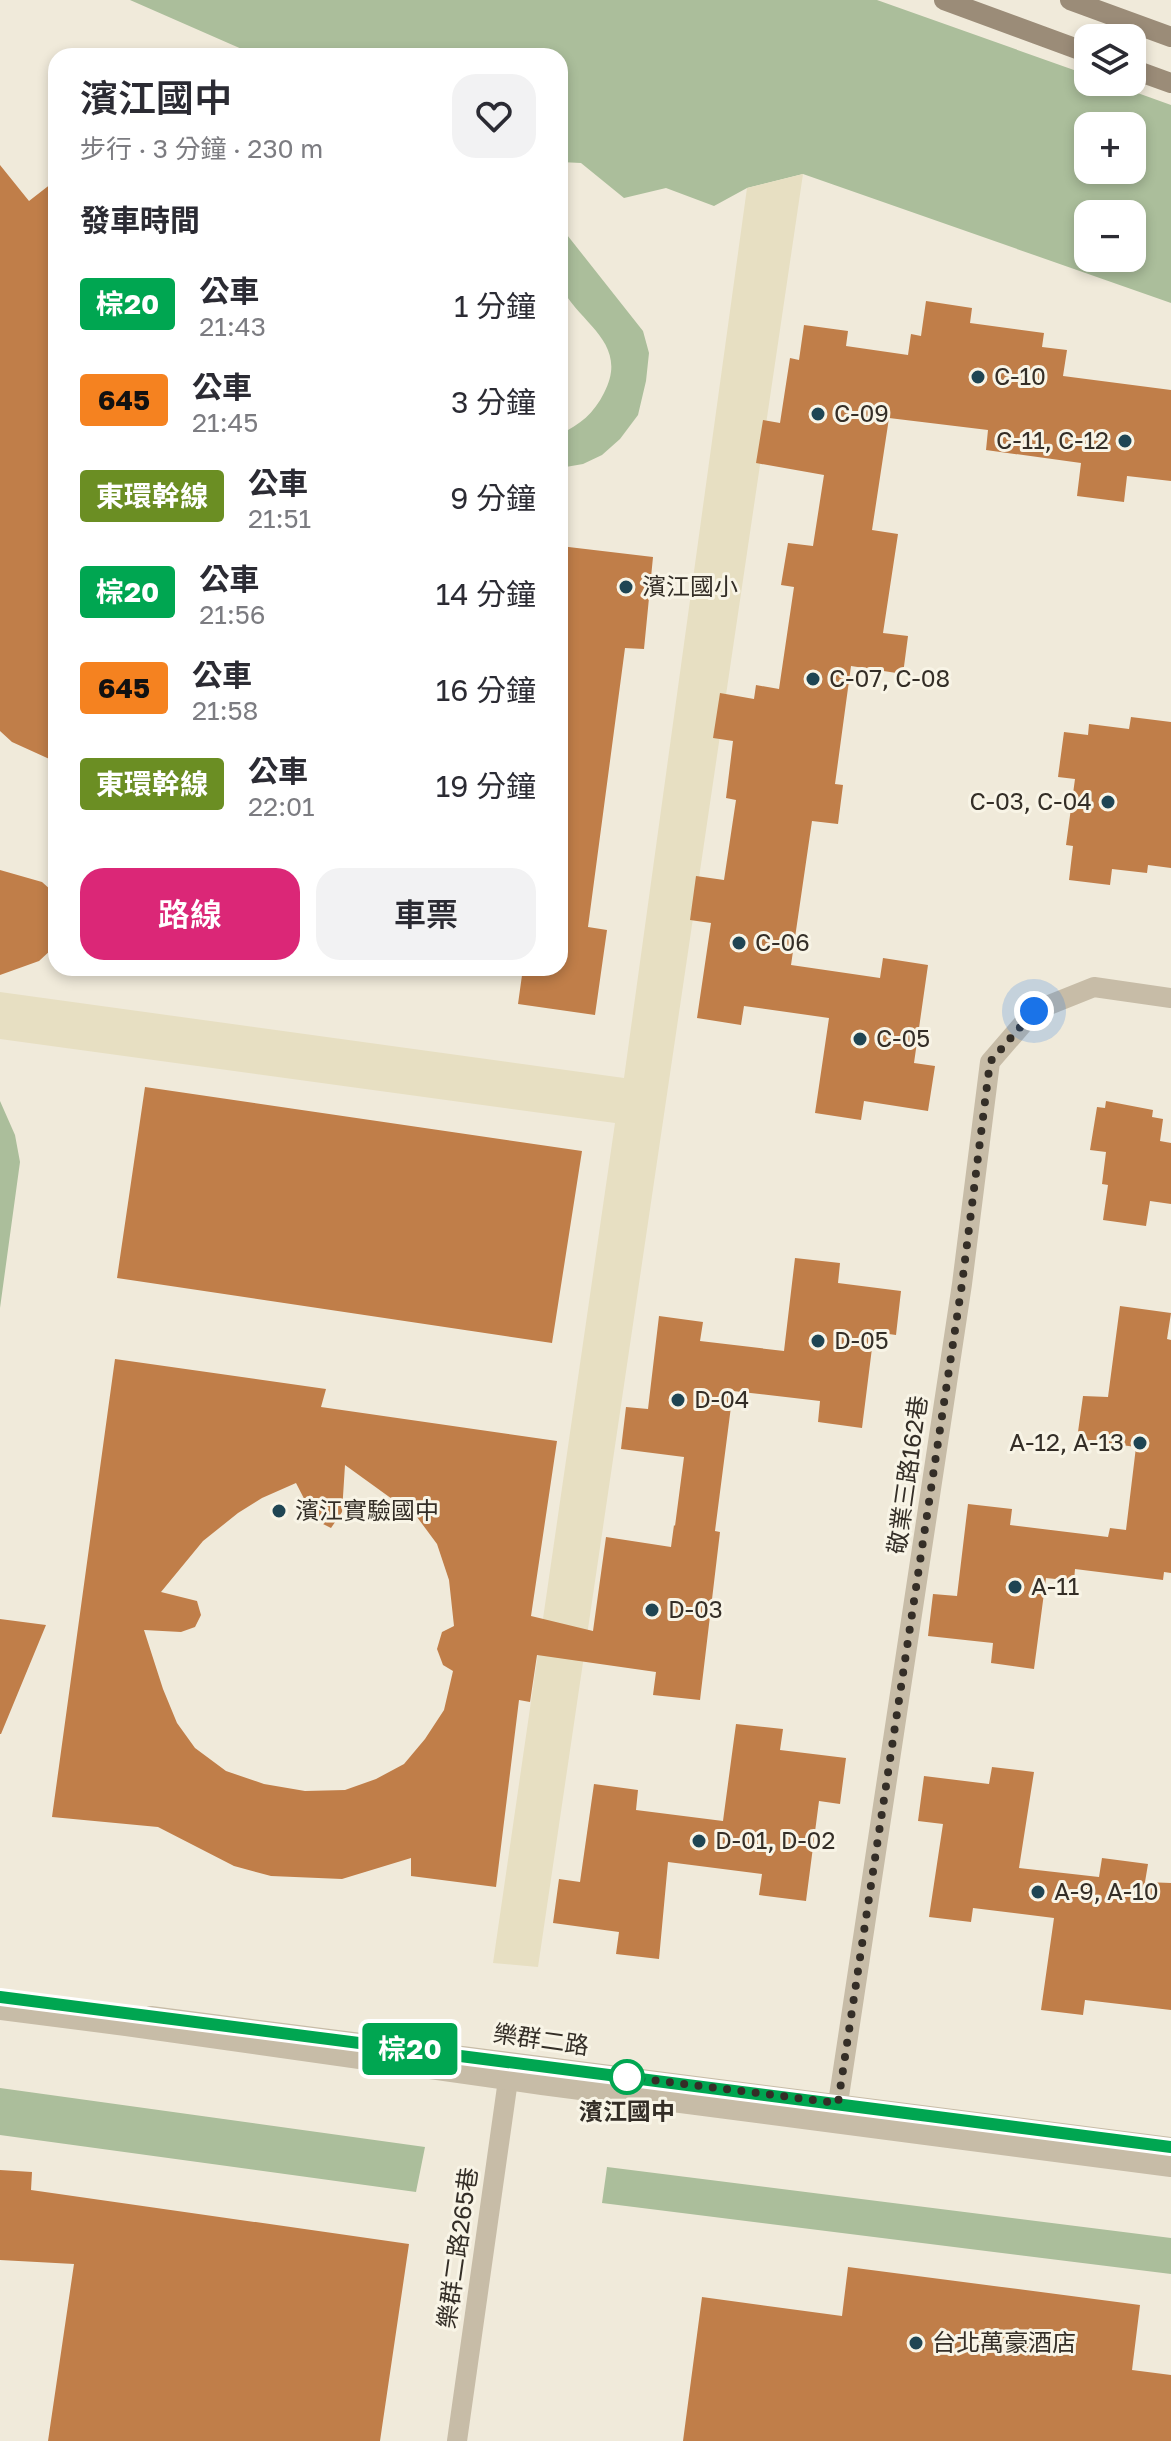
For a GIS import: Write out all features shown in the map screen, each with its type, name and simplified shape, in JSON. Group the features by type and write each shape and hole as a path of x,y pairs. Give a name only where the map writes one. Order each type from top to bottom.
{"main road":[{"path":"944,0 1074,48"},
{"path":"1070,0 1171,37"},
{"path":"1146,74 1171,83"}],"street":[{"name":"敬業三路162巷","path":"838,2103 962,1284 990,1062 1034,1011 1094,987 1171,998"},
{"name":"樂群二路","path":"0,1997 1171,2167"},
{"name":"樂群二路","path":"0,2010 508,2071 838,2103 1171,2147"},
{"name":"樂群二路265巷","path":"457,2441 508,2071"}],"green space":[{"path":"130,0 877,0 1074,70 1074,96 1146,96 1171,105 1171,303 1083,272 1146,272 1146,200 1074,200 1074,269 803,174 747,188 714,206 666,188 624,198 581,163 568,162 568,48 240,48"},
{"path":"568,236 643,331 649,353 638,415 620,439 602,455 568,467 568,429 596,407 610,376 611,361 599,335 569,300"},
{"path":"0,1101 15,1135 20,1162 0,1308"},
{"path":"0,2088 425,2147 416,2192 0,2135"},
{"path":"607,2167 1171,2238 1171,2274 602,2203"}],"shaded area":[{"path":"803,174 538,1967 493,1963 615,1123 0,1039 0,992 624,1078 747,188"}],"building":[{"path":"0,165 29,201 48,186 48,758 12,742 0,731"},
{"path":"926,301 972,308 970,323 1044,333 1042,347 1067,350 1063,376 1171,390 1171,481 1127,476 1124,502 1077,496 1081,463 986,450 988,430 889,418 872,530 898,534 883,633 908,636 903,674 851,666 835,784 843,785 838,824 812,821 791,965 880,978 883,958 928,965 914,1063 935,1066 928,1111 864,1101 861,1120 815,1113 829,1018 744,1006 741,1025 697,1018 711,923 690,920 696,876 724,880 736,800 726,798 733,741 713,738 720,693 754,699 756,685 779,689 794,587 781,585 788,543 813,546 824,475 756,463 763,420 780,423 790,358 799,360 804,325 848,331 846,346 908,355 911,334 921,336"},
{"path":"568,547 653,557 644,649 625,648 588,927 607,930 595,1015 518,1004 522,976 568,976"},
{"name":"C-03, C-04","path":"1131,717 1171,722 1171,868 1148,865 1147,873 1112,869 1110,885 1069,880 1073,846 1066,845 1075,779 1058,777 1064,732 1088,735 1089,724 1129,729"},
{"path":"0,870 42,882 48,887 48,953 39,961 0,975"},
{"path":"145,1087 582,1151 552,1343 117,1278"},
{"path":"1106,1101 1153,1110 1152,1117 1163,1119 1160,1141 1171,1143 1171,1204 1150,1201 1146,1226 1103,1220 1108,1185 1102,1184 1106,1152 1090,1150 1097,1107 1105,1108"},
{"path":"795,1258 840,1263 838,1283 901,1291 896,1335 874,1332 862,1428 818,1422 820,1401 733,1391 715,1531 720,1532 700,1700 653,1695 656,1672 537,1655 530,1702 519,1700 496,1887 411,1876 411,1858 342,1879 271,1876 234,1866 158,1827 52,1817 115,1359 326,1389 321,1407 557,1441 531,1616 593,1631 606,1537 671,1547 684,1457 621,1449 626,1407 648,1409 659,1316 703,1322 700,1341 784,1351","holes":["345,1465 417,1517 437,1544 449,1580 454,1626 442,1632 437,1649 443,1665 453,1671 444,1710 404,1764 376,1779 345,1790 305,1791 264,1784 226,1771 195,1748 177,1723 144,1630 181,1632 195,1627 201,1615 197,1601 161,1592 203,1541 262,1498 296,1483 315,1520 331,1528 342,1512"]},
{"path":"1120,1306 1171,1313 1167,1339 1171,1340 1171,1573 1164,1572 1163,1580 1075,1569 1074,1581 1046,1578 1034,1669 991,1663 993,1643 928,1636 933,1594 957,1596 968,1504 1012,1509 1010,1525 1108,1537 1110,1528 1126,1530 1136,1447 1077,1439 1083,1396 1108,1397"},
{"path":"0,1619 46,1625 1,1734 0,1734"},
{"name":"D-01, D-02","path":"736,1724 783,1729 780,1750 846,1758 840,1804 819,1801 806,1901 759,1895 762,1874 668,1862 659,1959 616,1954 619,1932 553,1923 559,1879 580,1882 594,1784 638,1790 636,1810 723,1821"},
{"name":"A-9, A-10","path":"992,1767 1034,1772 1019,1868 1099,1877 1102,1858 1148,1864 1145,1882 1171,1883 1171,2010 1085,2000 1083,2015 1041,2010 1054,1918 973,1908 971,1922 929,1917 943,1824 918,1821 924,1776 989,1784"},
{"path":"0,2170 32,2172 31,2190 409,2244 380,2441 48,2441 74,2264 0,2260"},
{"name":"台北萬豪酒店","path":"848,2267 1140,2305 1132,2370 1171,2375 1171,2441 683,2441 702,2297 842,2316"}],"bus line":[{"name":"棕20","path":"0,1997 1171,2147"}],"place":[{"name":"C-10","path":"978,377"},
{"name":"C-09","path":"818,414"},
{"name":"C-11, C-12","path":"1125,441"},
{"name":"濱江國小","path":"626,587"},
{"name":"C-07, C-08","path":"813,679"},
{"name":"C-03, C-04","path":"1108,802"},
{"name":"C-06","path":"739,943"},
{"name":"C-05","path":"860,1039"},
{"name":"D-05","path":"818,1341"},
{"name":"D-04","path":"678,1400"},
{"name":"A-12, A-13","path":"1140,1443"},
{"name":"濱江實驗國中","path":"279,1511"},
{"name":"A-11","path":"1015,1587"},
{"name":"D-03","path":"652,1610"},
{"name":"D-01, D-02","path":"699,1841"},
{"name":"A-9, A-10","path":"1038,1892"},
{"name":"濱江國中","path":"627,2077"},
{"name":"台北萬豪酒店","path":"916,2343"}],"route":[{"path":"627,2077 838,2103 962,1284 990,1062 1034,1011"}]}
